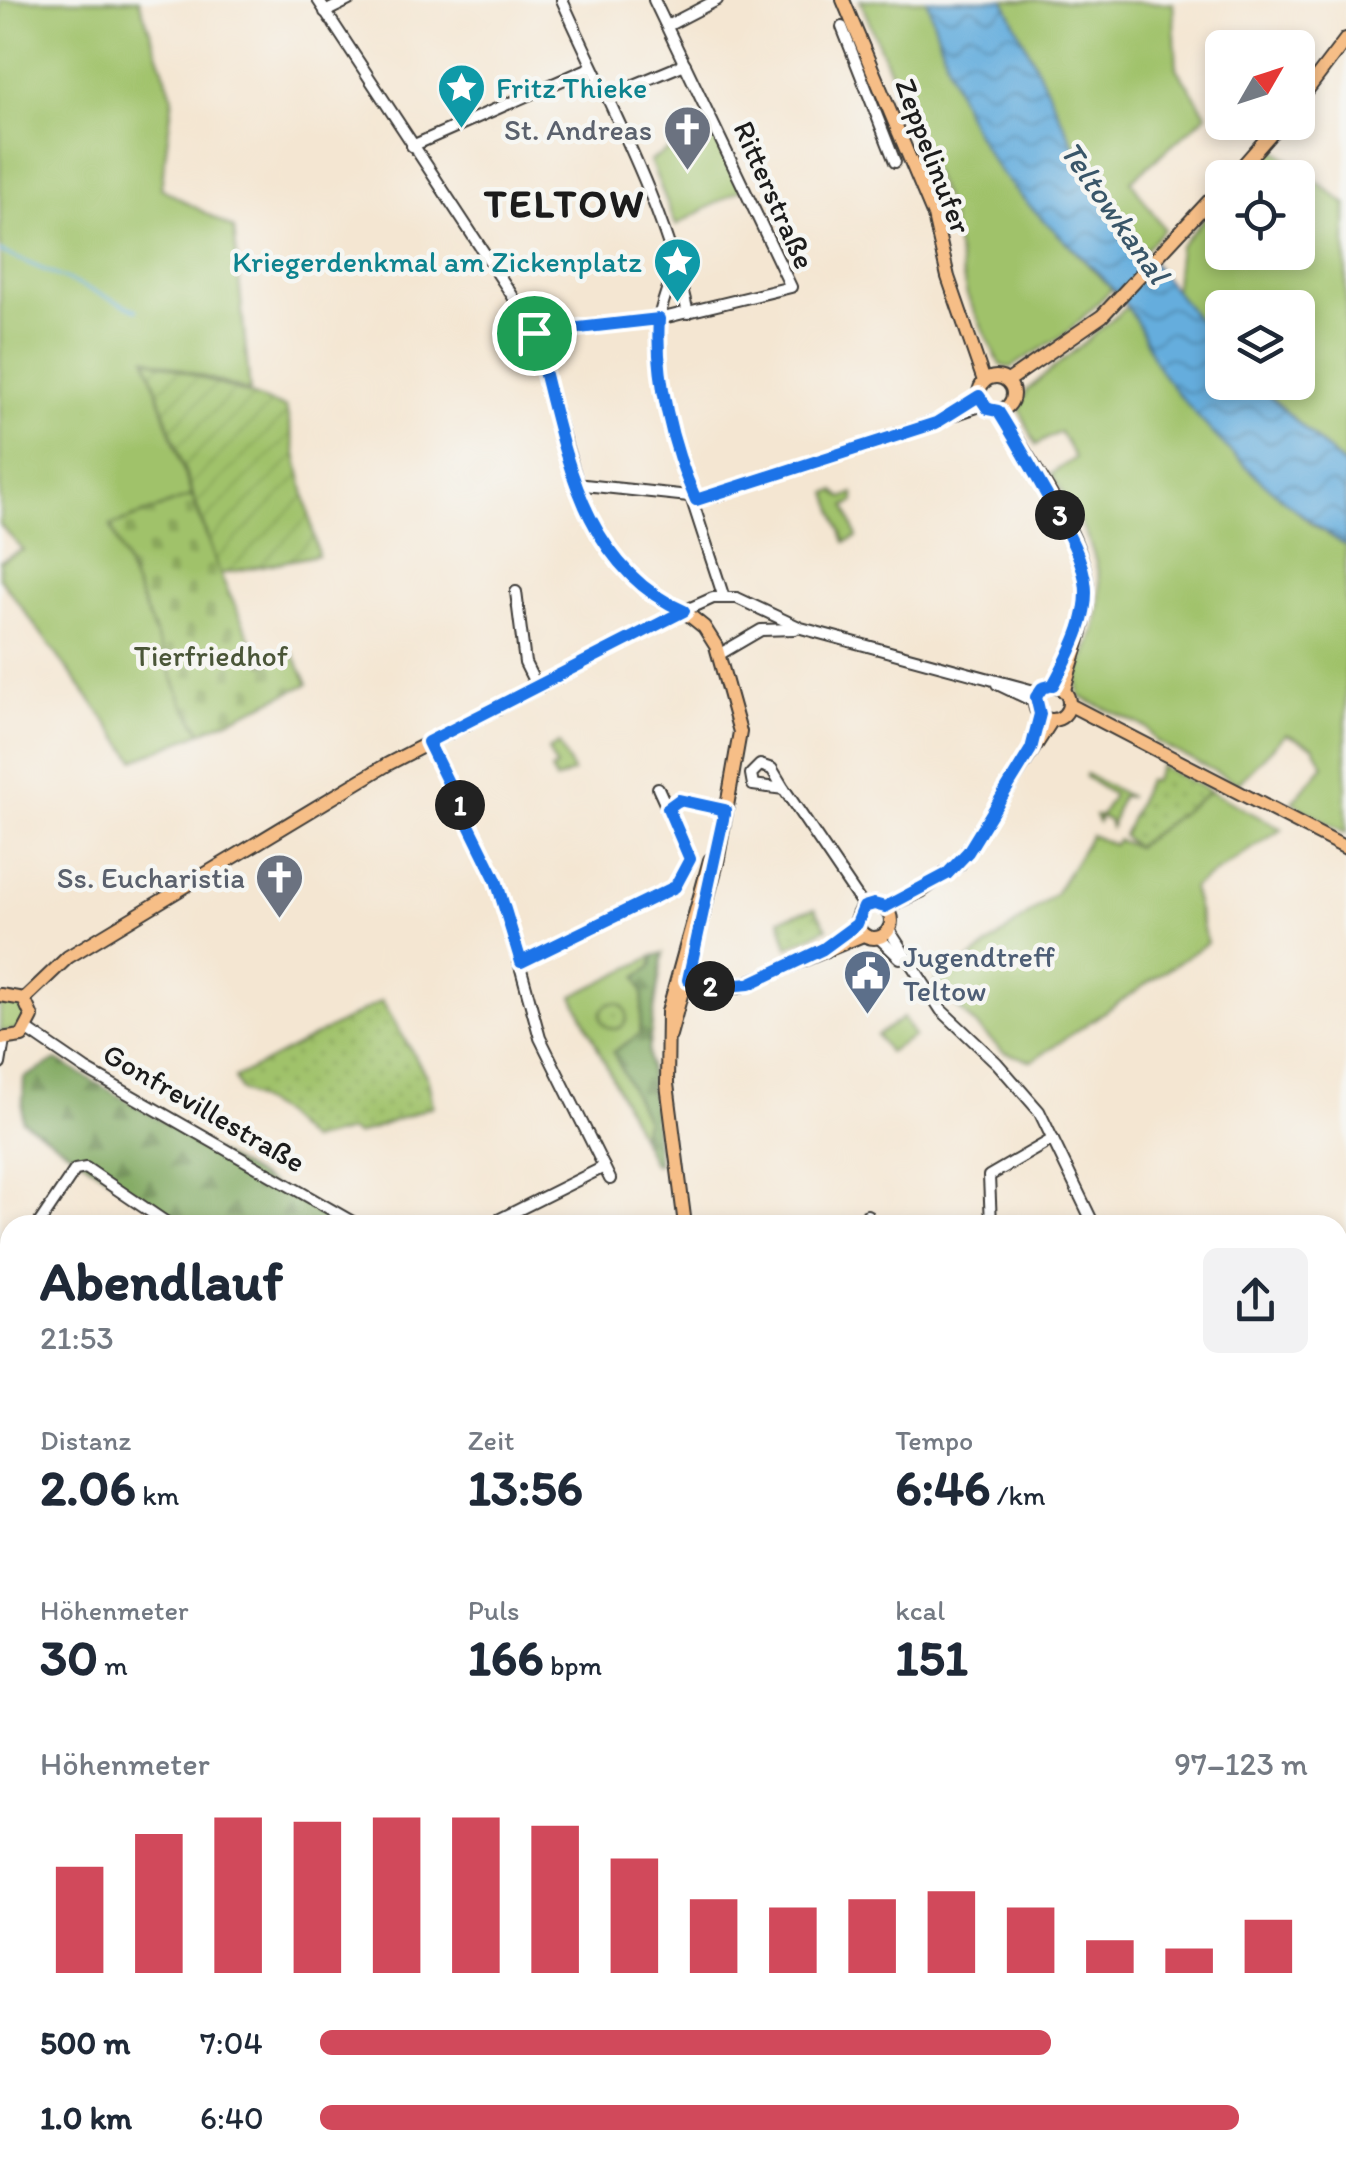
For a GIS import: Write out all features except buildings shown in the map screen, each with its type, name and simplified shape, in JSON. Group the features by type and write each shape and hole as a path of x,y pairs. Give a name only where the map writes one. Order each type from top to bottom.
{"main road":[{"name":"Zeppelinufer","path":"843,0 934,216 948,277 967,333 1001,382"},
{"path":"1315,80 1346,39"},
{"path":"1248,160 1265,140"},
{"path":"1003,409 981,401 1001,382 1062,347 1116,301 1205,206"},
{"path":"682,979 738,987 860,929 886,923 968,852 1031,749 1041,707 1059,688 1076,642 1086,604 1085,570 1076,543 1003,409 1001,382"},
{"path":"24,999 68,957 428,742 684,611 704,627 720,654 740,732 670,1035 668,1084 684,1215"},
{"path":"1059,688 1068,709"},
{"path":"1041,707 1068,709 1108,726 1346,848"},
{"path":"860,929 864,907 874,904 886,923"},
{"path":"0,995 24,999"},
{"path":"2,1039 14,1040 28,1030 32,1017 24,999"}],"street":[{"path":"349,0 322,4 534,333 575,484 588,517 622,566 661,602 684,611 723,596 752,604 800,628 988,679 1041,707"},
{"path":"562,0 592,67 610,95 666,230 688,313"},
{"name":"Ritterstraße","path":"534,333 659,319 786,292 792,285 654,0"},
{"path":"667,26 717,0"},
{"name":"Zeppelinufer","path":"842,27 895,162"},
{"path":"610,95 685,64"},
{"path":"412,146 592,67"},
{"path":"675,266 659,319 657,340 669,414 723,596"},
{"path":"575,484 696,500 936,423 981,401"},
{"path":"516,592 525,663 536,684"},
{"path":"720,654 761,630 800,628"},
{"path":"428,742 496,880 540,1038 610,1179"},
{"path":"521,962 675,887 690,859 658,788"},
{"path":"784,788 864,907"},
{"path":"668,808 679,800 725,810"},
{"path":"886,923 908,965 940,1010 998,1063 1029,1098 1054,1139 1089,1215"},
{"name":"Gonfrevillestraße","path":"28,1030 84,1069 340,1215"},
{"path":"0,1064 2,1039"},
{"path":"991,1215 989,1176 1054,1139"},
{"path":"45,1215 75,1170 86,1168 155,1215"},
{"path":"508,1215 604,1168"}],"green space":[{"path":"0,0 139,0 173,97 161,188 234,229 250,392 146,358 192,496 111,526 184,705 202,732 135,760 0,578 0,561 23,550 0,525"},
{"path":"860,0 927,0 940,40 1013,188 1112,289 1068,332 1010,368 1000,365 967,296 949,212"},
{"path":"1004,0 1173,3 1177,68 1205,117 1131,181 1164,229 1142,253 1097,193"},
{"path":"711,124 742,189 676,225 650,161"},
{"path":"1270,145 1289,160 1256,160"},
{"path":"1315,180 1346,204 1346,467 1273,400 1315,400 1315,290 1205,290 1205,330 1174,293 1179,247 1205,217 1205,270 1315,270"},
{"path":"1127,307 1147,336 1160,371 1229,450 1312,524 1346,546 1346,834 1292,802 1324,765 1313,746 1286,734 1238,783 1157,742 1147,728 1080,697 1078,680 1095,629 1100,586 1091,547 1051,474 1075,458 1060,432 1036,445 1020,410 1027,390"},
{"path":"146,358 286,408 318,555 220,574"},
{"path":"835,491 843,498 854,493 855,502 846,506 857,537 845,542 828,493"},
{"name":"Tierfriedhof","path":"192,496 220,574 263,665 293,653 308,684 202,732 184,705 111,526"},
{"path":"559,744 573,772 556,780 551,770 556,767 548,750"},
{"path":"1160,766 1210,791 1135,847 1123,836 1147,780 1153,782"},
{"path":"1086,774 1130,797 1121,796 1111,827 1109,821 1101,817 1098,822 1095,816 1101,816 1113,795"},
{"path":"1210,791 1282,829 1192,888 1207,943 1032,1061 1003,1052 942,992 935,982 938,978 942,981 1055,894 1091,835 1114,845 1117,840 1136,847"},
{"path":"815,908 827,928 788,947 780,919"},
{"path":"663,953 648,1052 658,1164 653,1164 640,1136 646,1120 613,1052 640,1034 643,994 637,977 652,966 654,956"},
{"path":"654,956 643,993 640,1034 613,1052 646,1120 640,1136 573,996"},
{"path":"382,1001 428,1079 433,1106 356,1135 350,1131 309,1141 280,1113 240,1090 235,1078"},
{"path":"0,1002 18,1002 27,1015 21,1030 0,1032"},
{"path":"614,1003 624,1006 624,1026 614,1029 604,1026 601,1016 604,1006"},
{"path":"903,1018 914,1036 888,1052 877,1035"},
{"path":"57,1060 325,1215 165,1215 22,1120 24,1078"}],"water":[{"path":"927,0 1004,0 1097,193 1205,329 1205,400 1273,400 1346,467 1346,546 1248,468 1163,375 1128,308 1024,200 993,162 962,104"}],"waterway":[{"path":"0,251 137,310"}],"place":[{"name":"Fritz Thieke","path":"461,130"},
{"name":"St. Andreas","path":"687,172"},
{"name":"Kriegerdenkmal am Zickenplatz","path":"677,304"},
{"name":"Ss. Eucharistia","path":"280,920"},
{"name":"Jugendtreff Teltow","path":"868,1016"}],"district":[{"name":"TELTOW","path":"565,203"}],"route":[{"path":"659,319 657,340 669,414 696,500 936,423 979,396 988,409 998,411 1082,558 1086,604 1076,642 1053,685 1038,692 1035,706 1040,714 1031,749 968,852 947,874 921,891 885,907 869,904 860,910 857,924 823,949 749,984 716,987 688,980 721,846 725,810 679,800 668,808 690,859 675,887 521,962 496,880 428,742 684,611 661,602 640,584 602,542 588,517 575,484 534,333 659,319"}],"water label":[{"name":"Teltowkanal","path":"1115,212"}]}
